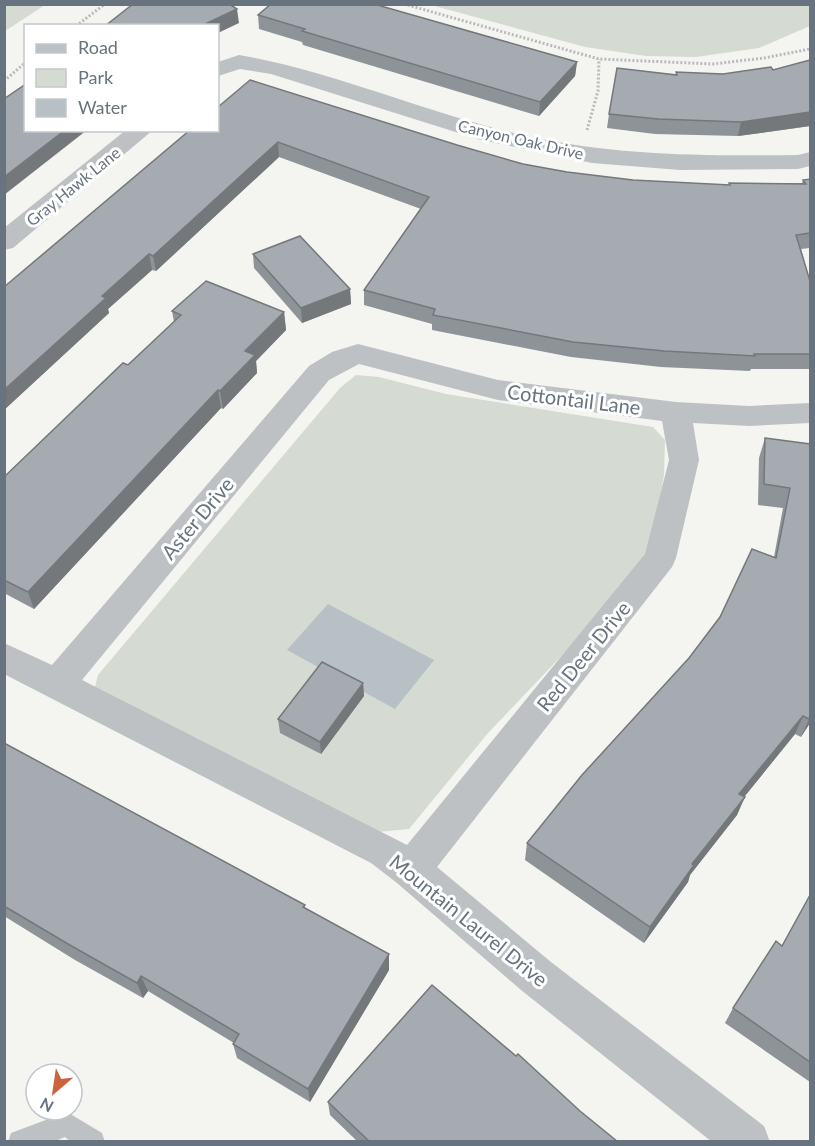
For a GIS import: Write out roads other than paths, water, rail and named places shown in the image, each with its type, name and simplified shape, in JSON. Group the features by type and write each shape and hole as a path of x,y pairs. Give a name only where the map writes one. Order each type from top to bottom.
{"street":[{"name":"Canyon Oak Drive","path":"228,65 275,68 491,135 578,153 675,164 798,162 810,159"},
{"name":"Gray Hawk Lane","path":"4,242 139,132"},
{"name":"Cottontail Lane","path":"342,359 358,354 498,390 676,412 749,416 810,413"},
{"name":"Aster Drive","path":"58,683 319,374 342,359"},
{"name":"Red Deer Drive","path":"411,870 660,558 684,460 676,412"},
{"name":"Mountain Laurel Drive","path":"4,657 385,851 411,870 536,976 748,1142"}],"lane":[{"path":"20,1142 67,1124 93,1142"}],"water":[{"path":"328,604 434,660 395,709 287,650"}]}
